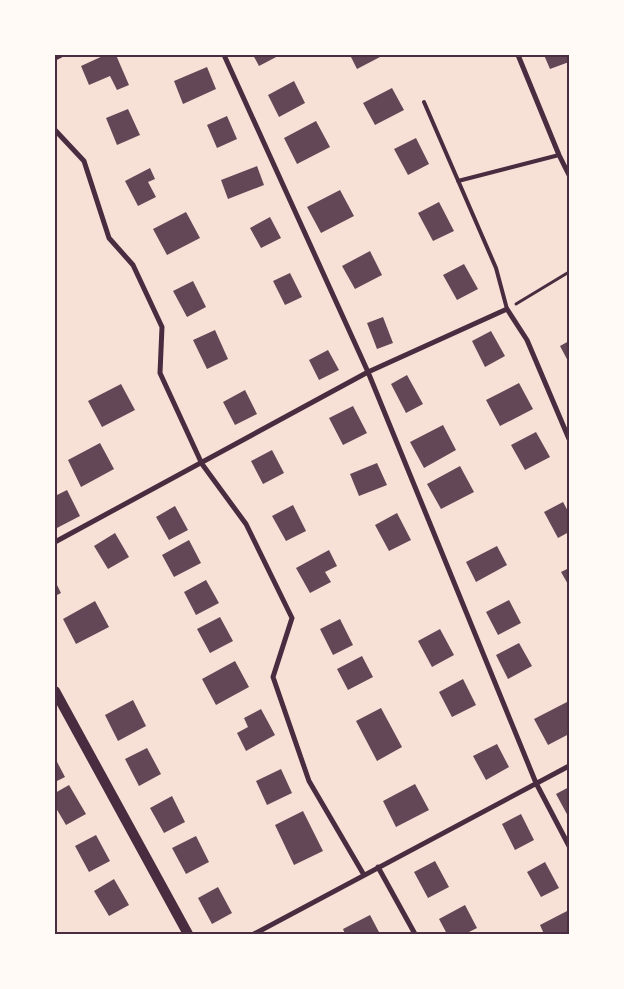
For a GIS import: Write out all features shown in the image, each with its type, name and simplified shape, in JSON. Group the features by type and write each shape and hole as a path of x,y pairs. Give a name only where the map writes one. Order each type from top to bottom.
{"main road":[{"path":"55,691 188,934"}],"street":[{"path":"55,58 61,55"},
{"path":"224,55 368,372 536,783 569,846"},
{"path":"518,55 569,175"},
{"path":"55,130 84,161 108,238 133,265 162,327 160,373 202,464 246,524 292,618 273,677 309,781 364,875"},
{"path":"55,542 202,464 368,372 507,309 527,340 569,439"},
{"path":"254,934 569,766"},
{"path":"378,867 415,934"}],"lane":[{"path":"424,102 496,268 507,309"},
{"path":"458,181 559,155"}],"path":[{"path":"507,309 569,272"}],"building":[{"path":"105,55 116,55 129,85 117,90 110,76 89,85 81,66"},
{"path":"253,55 280,55 259,66"},
{"path":"350,55 379,55 380,57 357,69"},
{"path":"544,55 569,55 569,62 550,69"},
{"path":"207,67 216,89 183,104 174,81"},
{"path":"294,81 305,103 279,117 268,95"},
{"path":"392,88 404,110 375,125 363,103"},
{"path":"128,109 140,135 117,145 106,118"},
{"path":"227,116 237,139 217,148 207,125"},
{"path":"316,121 330,147 297,164 284,138"},
{"path":"416,138 429,164 408,175 394,149"},
{"path":"257,166 264,185 228,199 221,180"},
{"path":"150,168 155,179 148,182 156,197 138,206 125,181"},
{"path":"340,190 354,216 321,233 307,207"},
{"path":"439,202 454,231 433,241 418,213"},
{"path":"186,212 200,238 167,255 153,229"},
{"path":"270,217 281,238 261,248 250,228"},
{"path":"370,251 382,275 355,289 342,266"},
{"path":"464,264 478,289 457,300 443,275"},
{"path":"290,273 302,297 285,305 273,281"},
{"path":"193,281 206,307 187,317 173,291"},
{"path":"383,317 393,343 377,349 367,323"},
{"path":"215,330 228,359 207,369 193,340"},
{"path":"491,331 505,356 485,367 472,341"},
{"path":"569,341 569,363 560,346"},
{"path":"328,350 339,370 319,380 309,360"},
{"path":"407,375 423,404 406,413 391,384"},
{"path":"519,383 533,409 500,426 486,400"},
{"path":"121,384 135,410 102,427 88,401"},
{"path":"245,390 257,414 235,425 223,402"},
{"path":"353,406 367,433 343,445 329,418"},
{"path":"443,425 456,450 424,468 410,442"},
{"path":"536,432 550,457 525,470 511,445"},
{"path":"100,443 114,469 81,487 68,460"},
{"path":"272,450 284,473 263,484 251,461"},
{"path":"377,463 387,485 359,496 350,474"},
{"path":"460,466 474,492 441,509 427,484"},
{"path":"67,490 80,516 55,529 55,496"},
{"path":"563,502 569,513 569,532 558,538 544,512"},
{"path":"293,505 306,531 286,541 272,516"},
{"path":"175,506 188,530 169,540 156,517"},
{"path":"397,513 411,540 389,551 375,525"},
{"path":"115,533 129,557 108,569 94,546"},
{"path":"189,540 201,563 174,577 162,555"},
{"path":"497,546 507,565 476,582 466,562"},
{"path":"329,550 337,566 325,572 331,582 310,593 296,568"},
{"path":"569,568 569,586 561,572"},
{"path":"206,580 219,603 196,615 184,592"},
{"path":"55,581 61,593 55,596"},
{"path":"509,600 521,623 498,635 486,612"},
{"path":"95,601 109,627 76,644 63,619"},
{"path":"220,617 233,641 210,653 197,629"},
{"path":"340,619 353,645 333,655 320,629"},
{"path":"440,629 454,655 432,667 418,641"},
{"path":"519,643 532,666 508,679 496,655"},
{"path":"362,656 373,677 348,690 337,669"},
{"path":"235,661 249,687 216,705 202,679"},
{"path":"463,679 476,705 452,717 439,692"},
{"path":"133,700 146,726 118,741 105,715"},
{"path":"567,702 569,706 569,734 548,745 534,719"},
{"path":"381,708 402,747 377,761 356,721"},
{"path":"261,709 275,735 246,751 237,733 248,727 244,718"},
{"path":"497,744 509,767 486,780 473,756"},
{"path":"147,748 161,774 139,786 125,759"},
{"path":"55,758 65,777 55,782"},
{"path":"281,769 292,793 267,805 256,781"},
{"path":"415,784 429,810 396,827 383,801"},
{"path":"69,785 86,814 66,825 55,809 55,793"},
{"path":"569,787 569,818 556,794"},
{"path":"172,796 185,822 164,833 150,808"},
{"path":"303,811 323,851 294,865 275,825"},
{"path":"521,814 534,840 515,850 502,824"},
{"path":"96,835 110,861 89,872 75,846"},
{"path":"196,836 209,862 186,874 172,848"},
{"path":"435,861 449,887 428,898 414,872"},
{"path":"545,862 559,888 541,897 527,872"},
{"path":"114,879 129,905 109,916 94,891"},
{"path":"218,887 232,913 212,924 198,898"},
{"path":"465,905 477,928 465,934 447,934 439,919"},
{"path":"569,910 569,934 544,934 540,925"},
{"path":"370,915 380,934 345,934 343,929"}]}
